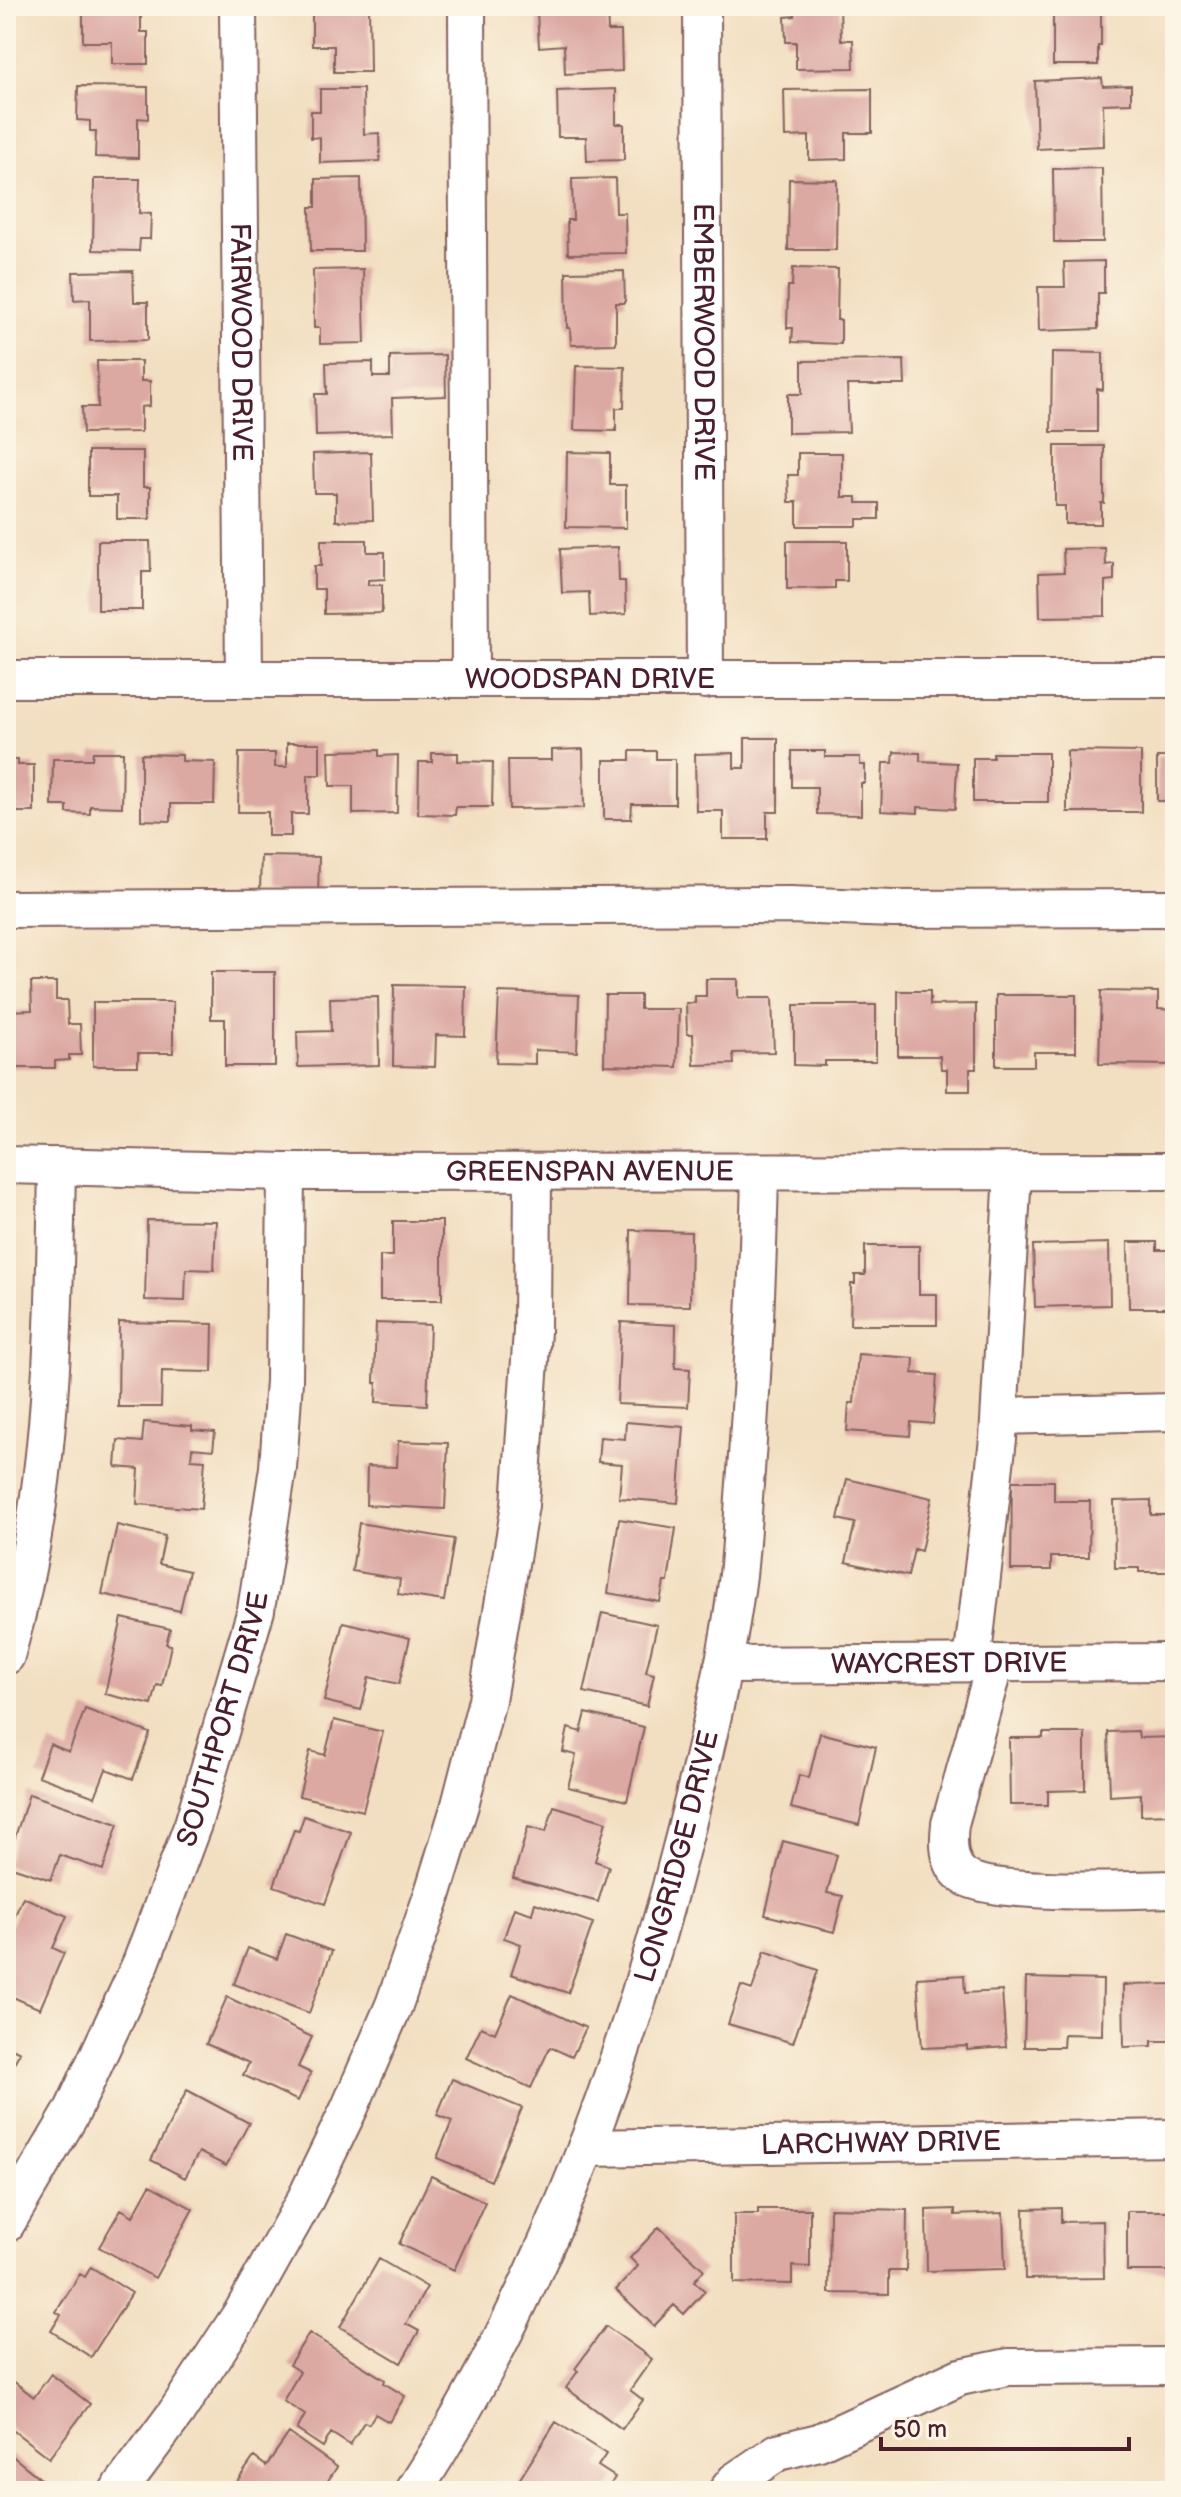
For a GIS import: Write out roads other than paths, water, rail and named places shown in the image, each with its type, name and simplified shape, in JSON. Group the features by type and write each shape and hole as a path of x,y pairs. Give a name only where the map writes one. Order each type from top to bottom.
{"street":[{"name":"FAIRWOOD DRIVE","path":"238,6 244,678"},
{"path":"467,6 470,679"},
{"name":"EMBERWOOD DRIVE","path":"702,6 705,680"},
{"name":"WOODSPAN DRIVE","path":"6,679 1175,679"},
{"path":"6,909 774,905 893,909 1175,908"},
{"name":"GREENSPAN AVENUE","path":"6,1165 286,1172 1175,1171"},
{"path":"6,1656 18,1616 45,1462 54,1350 57,1166"},
{"name":"SOUTHPORT DRIVE","path":"6,2224 72,2112 141,1963 193,1824 256,1610 278,1468 284,1381 286,1172"},
{"path":"118,2491 176,2413 243,2311 305,2200 394,2005 437,1881 487,1700 520,1505 532,1331 533,1172"},
{"path":"1013,1172 983,1663 950,1824 948,1839 953,1864 962,1875 974,1881 1003,1887 1175,1889"},
{"name":"LONGRIDGE DRIVE","path":"414,2491 467,2404 524,2291 587,2148 661,1927 709,1737 738,1574 754,1361 760,1173"},
{"path":"1000,1416 1175,1412"},
{"name":"WAYCREST DRIVE","path":"723,1665 1175,1662"},
{"name":"LARCHWAY DRIVE","path":"587,2148 1175,2138"},
{"path":"727,2491 735,2481 778,2452 819,2442 960,2377 1008,2367 1175,2366"}]}
